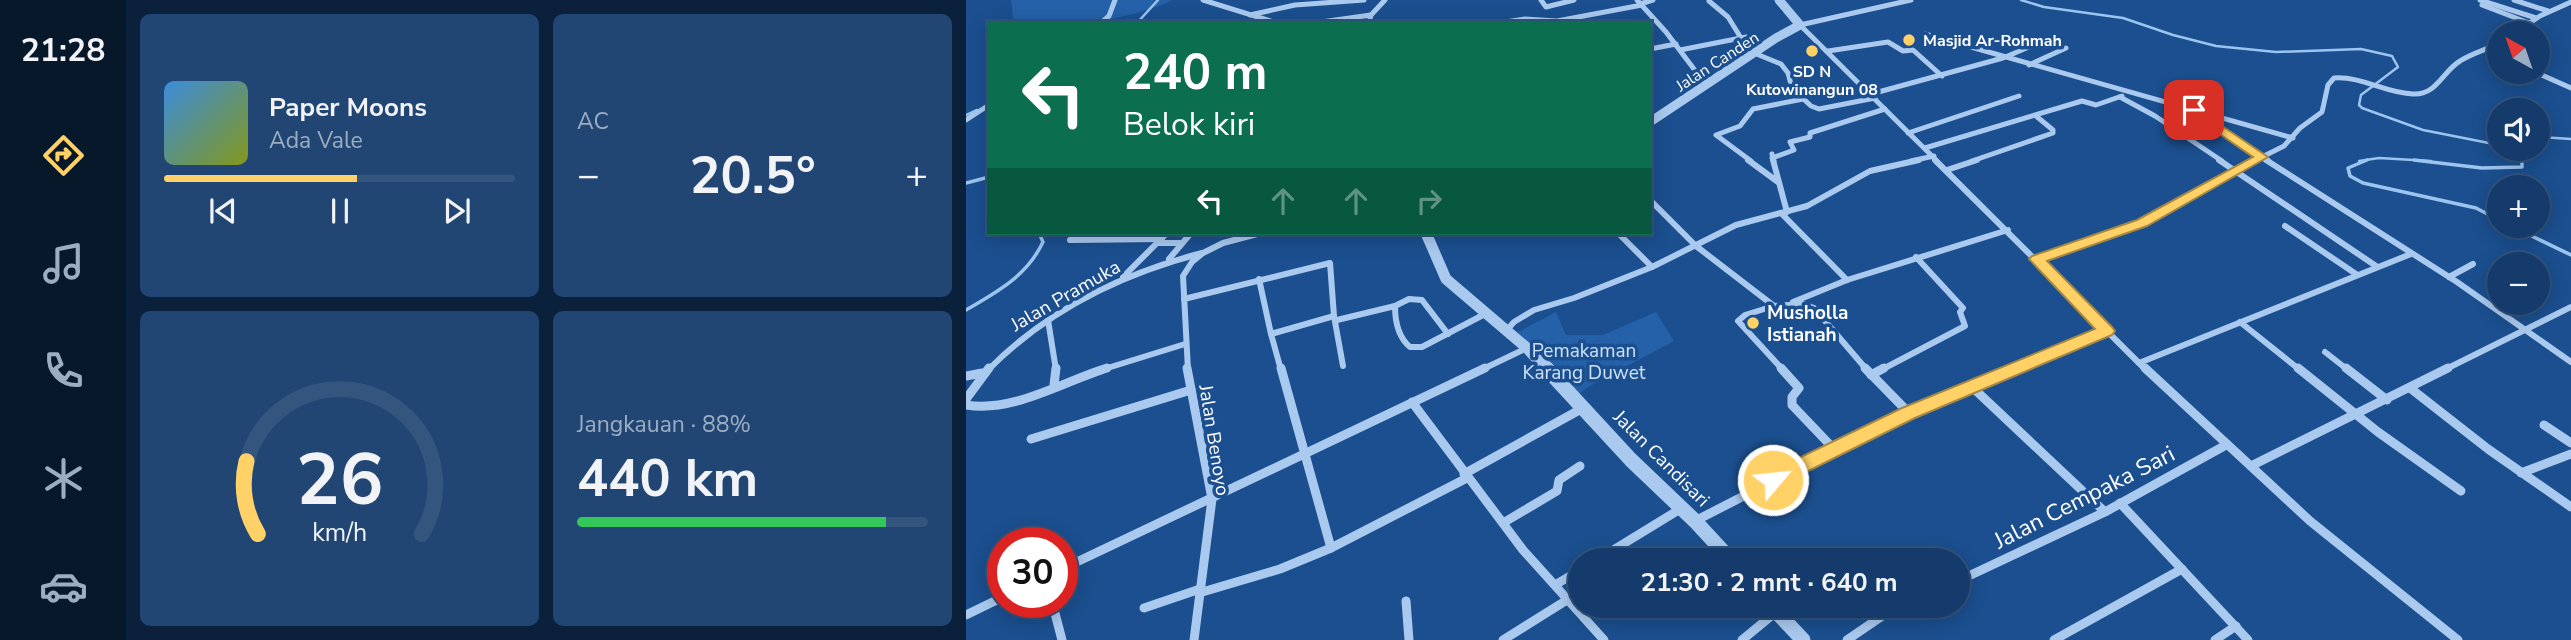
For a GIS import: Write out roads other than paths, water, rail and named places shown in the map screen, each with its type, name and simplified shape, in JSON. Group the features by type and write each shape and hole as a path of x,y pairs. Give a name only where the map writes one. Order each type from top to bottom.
{"street":[{"path":"1103,21 1109,16 1115,0"},
{"path":"1203,0 1270,21"},
{"path":"1250,15 1295,5 1364,0"},
{"path":"1370,21 1371,15 1385,0"},
{"path":"1541,0 1546,7 1574,0"},
{"path":"1512,21 1569,21 1653,0"},
{"path":"1679,50 1743,37 1720,8 1710,0"},
{"path":"1779,0 1800,26 1934,156 2139,363 2226,445 2355,559 2458,640"},
{"path":"1800,26 1911,0"},
{"path":"2514,0 2548,11"},
{"path":"2532,21 2571,2"},
{"path":"1640,3 1676,44 1706,85"},
{"path":"2481,3 2536,18"},
{"path":"2481,3 2524,21"},
{"path":"2559,6 2571,9"},
{"path":"1328,21 1371,15"},
{"name":"Jalan Canden","path":"1652,117 1800,26"},
{"path":"1925,34 2293,138"},
{"path":"1754,53 1783,64 1790,74 1791,87 1812,107 1821,109 2003,58 2048,39"},
{"path":"1828,51 1887,41 1903,51 1913,50 1942,76"},
{"path":"1652,49 1676,44"},
{"path":"2029,65 2066,48"},
{"path":"2037,259 2142,223 2284,146 2300,128 2322,112 2330,80 2351,78 2414,94 2428,91 2442,82 2455,65 2487,49"},
{"path":"2550,79 2571,88"},
{"path":"1925,148 2082,101 2096,105 2129,92"},
{"path":"1908,132 2019,96"},
{"path":"2120,97 2155,116 2376,266"},
{"path":"1778,181 1716,135 1740,128 1746,123 1753,109 1803,99"},
{"path":"966,120 987,106"},
{"path":"1847,280 1784,213 1772,156 1794,150 1790,142 1810,137 1810,133 1885,109"},
{"path":"2194,110 2449,277 2571,362"},
{"path":"1947,170 2053,133 2053,130 2036,116"},
{"path":"1506,331 1522,316 1534,310 1574,298 1652,267 1736,225 1784,213 1822,199 1858,175 1934,156"},
{"path":"1652,202 1696,246 1774,306"},
{"path":"2285,226 2356,274"},
{"path":"1789,304 1847,280 2008,230"},
{"path":"1169,260 1189,235"},
{"path":"1203,253 1223,243 1253,235"},
{"name":"Jalan Candisari","path":"1427,235 1437,264 1446,279 1527,348 1631,460 1720,548"},
{"path":"1620,235 1652,267"},
{"path":"1070,240 1162,238 1182,243"},
{"path":"1120,280 1162,238"},
{"name":"Jalan Pramuka","path":"966,398 982,373 1011,346 1048,320 1120,280 1169,260 1203,253"},
{"name":"Jalan Benoyo","path":"1194,640 1212,499 1185,344 1183,276 1192,262 1203,253"},
{"path":"2139,363 2376,266 2412,254"},
{"path":"1871,374 1965,327 1960,312 1963,308 1916,257"},
{"path":"1184,299 1330,263 1343,366"},
{"path":"2449,277 2473,264"},
{"path":"1259,279 1303,454 1331,548"},
{"path":"1271,334 1395,306 1409,299 1422,300 1448,334"},
{"path":"1833,448 1791,405 1792,397 1799,388 1738,321 1745,315 1789,304 1803,304 1814,308 1909,413"},
{"path":"1395,306 1395,314 1408,346 1422,347 1485,314"},
{"path":"2251,466 2357,416 2571,307"},
{"path":"1048,320 1056,365 1054,385"},
{"path":"2240,322 2357,416 2461,491"},
{"path":"1695,521 1833,448 1971,386 2106,331"},
{"path":"966,405 987,408 1000,406 1038,394 1054,385 1185,344"},
{"path":"1078,562 1527,348"},
{"path":"2325,352 2387,400"},
{"path":"966,376 982,373"},
{"path":"1971,386 2105,512"},
{"path":"2410,388 2571,508"},
{"path":"1031,439 1191,390"},
{"path":"1412,402 1503,523 1604,640"},
{"path":"1144,608 1280,569 1331,548 1466,476 1584,408"},
{"path":"2544,425 2571,443"},
{"name":"Jalan Cempaka Sari","path":"1970,575 2105,512 2226,445"},
{"path":"2521,473 2571,454"},
{"path":"1503,523 1557,491 1559,480 1580,466"},
{"path":"2120,503 2248,640"},
{"path":"1617,548 1682,508"},
{"path":"2054,640 2182,569"},
{"path":"1555,585 1568,577"},
{"path":"1503,640 1567,600"},
{"path":"1405,601 1409,640"},
{"path":"966,615 987,605"},
{"path":"1056,618 1062,640"},
{"path":"1742,640 1765,618"},
{"path":"1782,618 1803,640"},
{"path":"1847,640 1879,618"},
{"path":"2215,640 2236,626"}],"waterway":[{"path":"1139,21 1158,0"},
{"path":"2021,0 2044,7 2123,18 2216,46 2276,52 2361,49 2392,56 2398,67 2361,95 2359,105 2362,108 2423,130 2487,143"},
{"path":"966,115 977,110"},
{"path":"2550,138 2571,139"},
{"path":"2359,161 2379,158 2414,160"},
{"path":"2367,160 2348,168 2350,176 2363,183 2476,208 2487,214"},
{"path":"2414,160 2431,161"},
{"path":"2414,160 2482,168 2522,167 2522,161"},
{"path":"966,183 987,178"},
{"path":"966,310 1020,274 1043,242 1040,235"},
{"path":"2536,238 2571,255"}],"place":[{"name":"Masjid Ar-Rohmah","path":"1909,40"},
{"name":"SD N Kutowinangun 08","path":"1812,51"},
{"name":"Musholla Istianah","path":"1753,323"}],"park label":[{"name":"Pemakaman Karang Duwet","path":"1584,361"}]}
